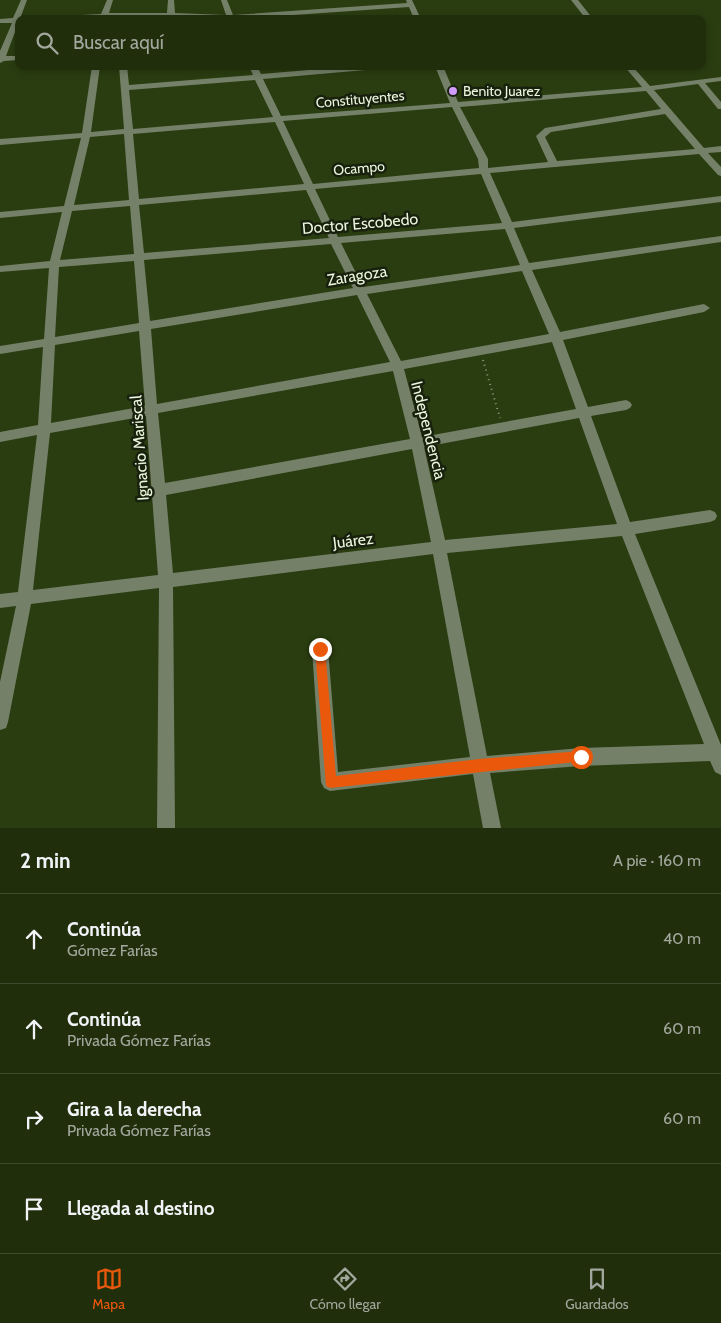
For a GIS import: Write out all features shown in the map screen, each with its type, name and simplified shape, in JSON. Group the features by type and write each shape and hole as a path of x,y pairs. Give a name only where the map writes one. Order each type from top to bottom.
{"street":[{"path":"19,15 24,0"},
{"path":"104,15 110,0"},
{"path":"116,0 120,15"},
{"path":"171,0 171,15"},
{"path":"224,0 229,15"},
{"path":"574,0 587,15"},
{"path":"264,15 411,2 416,15"},
{"path":"0,21 15,20"},
{"path":"15,25 0,60 15,58"},
{"path":"0,722 25,598 44,429 54,265 86,135 95,70"},
{"name":"Ignacio Mariscal","path":"124,70 166,581 166,828"},
{"path":"126,88 255,71 282,70"},
{"path":"320,649 330,782 479,765 581,757 718,759 626,529 556,337 484,170 483,159 455,105 441,70"},
{"path":"631,70 721,173"},
{"name":"Independencia","path":"255,71 397,365 417,443 440,547 492,828"},
{"name":"Constituyentes","path":"0,142 646,89 721,79"},
{"path":"700,82 721,107"},
{"path":"554,164 540,136 548,130 666,111"},
{"name":"Ocampo","path":"0,215 721,149"},
{"name":"Doctor Escobedo","path":"0,269 508,226 721,199"},
{"name":"Zaragoza","path":"0,350 360,291 721,238"},
{"path":"0,437 556,337 704,308"},
{"path":"159,490 626,405"},
{"name":"Juárez","path":"0,601 440,547 626,529 710,516"}],"path":[{"path":"481,350 502,427"}],"place":[{"name":"Benito Juarez","path":"453,91"}],"route":[{"path":"320,649 330,782 479,765 581,757"}]}
